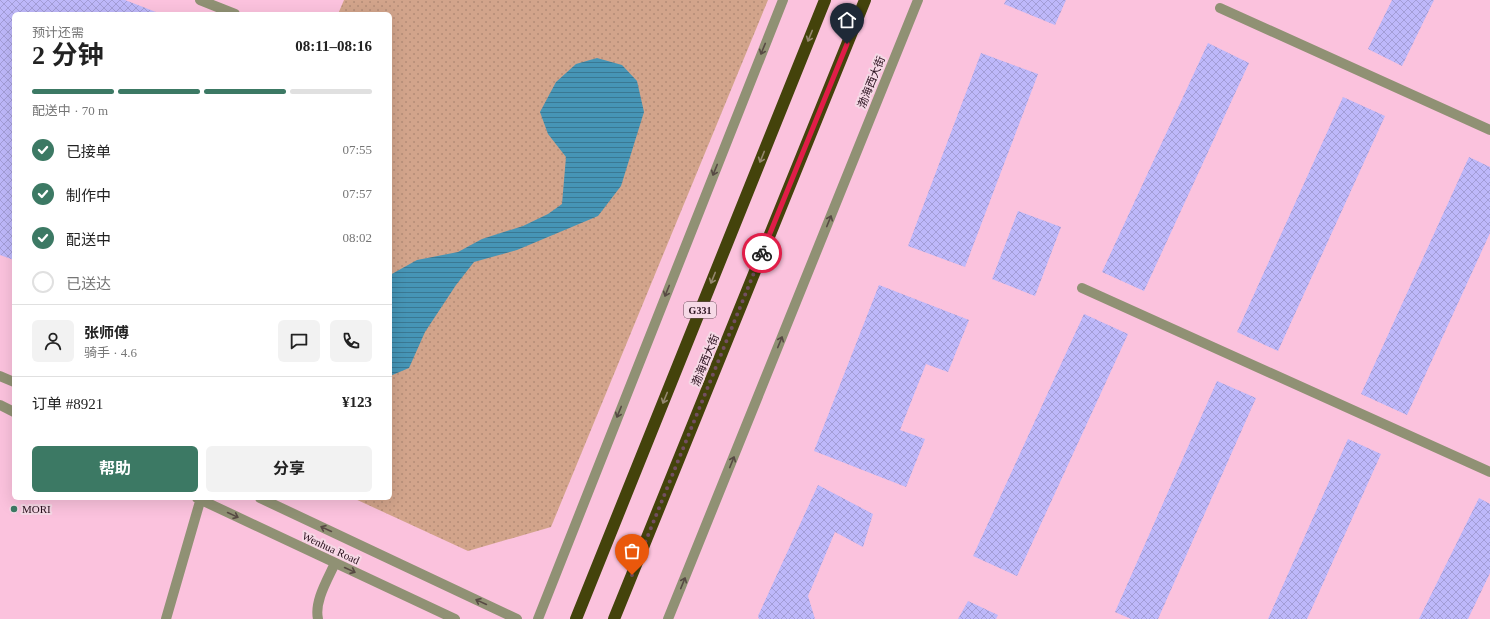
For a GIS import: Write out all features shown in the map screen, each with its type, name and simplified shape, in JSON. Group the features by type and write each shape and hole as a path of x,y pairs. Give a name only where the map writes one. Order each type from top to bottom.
{"highway":[{"name":"渤海西大街","path":"576,619 824,0"},
{"name":"渤海西大街","path":"614,619 865,0"}],"street":[{"path":"200,0 231,12"},
{"path":"538,619 782,0"},
{"name":"渤海西大街","path":"668,619 918,0"},
{"path":"1220,8 1490,130"},
{"path":"1082,288 1490,472"},
{"path":"0,376 12,381"},
{"path":"0,405 12,411"},
{"path":"166,619 200,500"},
{"name":"Wenhua Road","path":"202,500 455,619"},
{"name":"Wenhua Road","path":"264,500 517,619"},
{"path":"318,619 318,605 335,563"}],"shaded area":[{"path":"344,0 768,0 551,527 468,551 357,500 392,500 392,12 339,12"}],"water":[{"path":"597,58 622,65 637,81 644,112 621,186 598,216 517,250 474,262 456,285 425,332 409,368 392,375 392,274 417,260 458,252 482,239 523,226 548,214 562,204 566,157 548,134 540,112 556,82 576,64"}],"building":[{"path":"0,0 125,0 156,12 12,12 12,259 0,255"},
{"path":"1006,0 1066,0 1055,25 1004,4"},
{"path":"1392,0 1434,0 1402,66 1368,49"},
{"path":"1208,43 1249,63 1144,291 1102,272"},
{"path":"981,53 1038,74 965,267 908,246"},
{"path":"1343,97 1385,116 1278,351 1237,332"},
{"path":"1469,157 1490,167 1490,233 1407,415 1361,394"},
{"path":"1018,211 1061,227 1035,296 992,279"},
{"path":"879,285 969,320 948,372 926,364 900,430 925,439 906,487 814,451"},
{"path":"1084,314 1128,334 1017,576 973,556"},
{"path":"1217,381 1256,398 1158,619 1131,619 1115,612"},
{"path":"1348,439 1381,454 1307,619 1268,619"},
{"path":"818,485 873,514 863,547 835,532 808,596 815,619 759,619 758,616"},
{"path":"1479,498 1490,504 1490,573 1468,619 1419,619"},
{"path":"968,601 998,615 996,619 958,619"}],"way so far":[{"path":"632,575 762,253"}],"place":[{"name":"MORI","path":"14,509"}],"route":[{"path":"762,253 847,44"}]}
